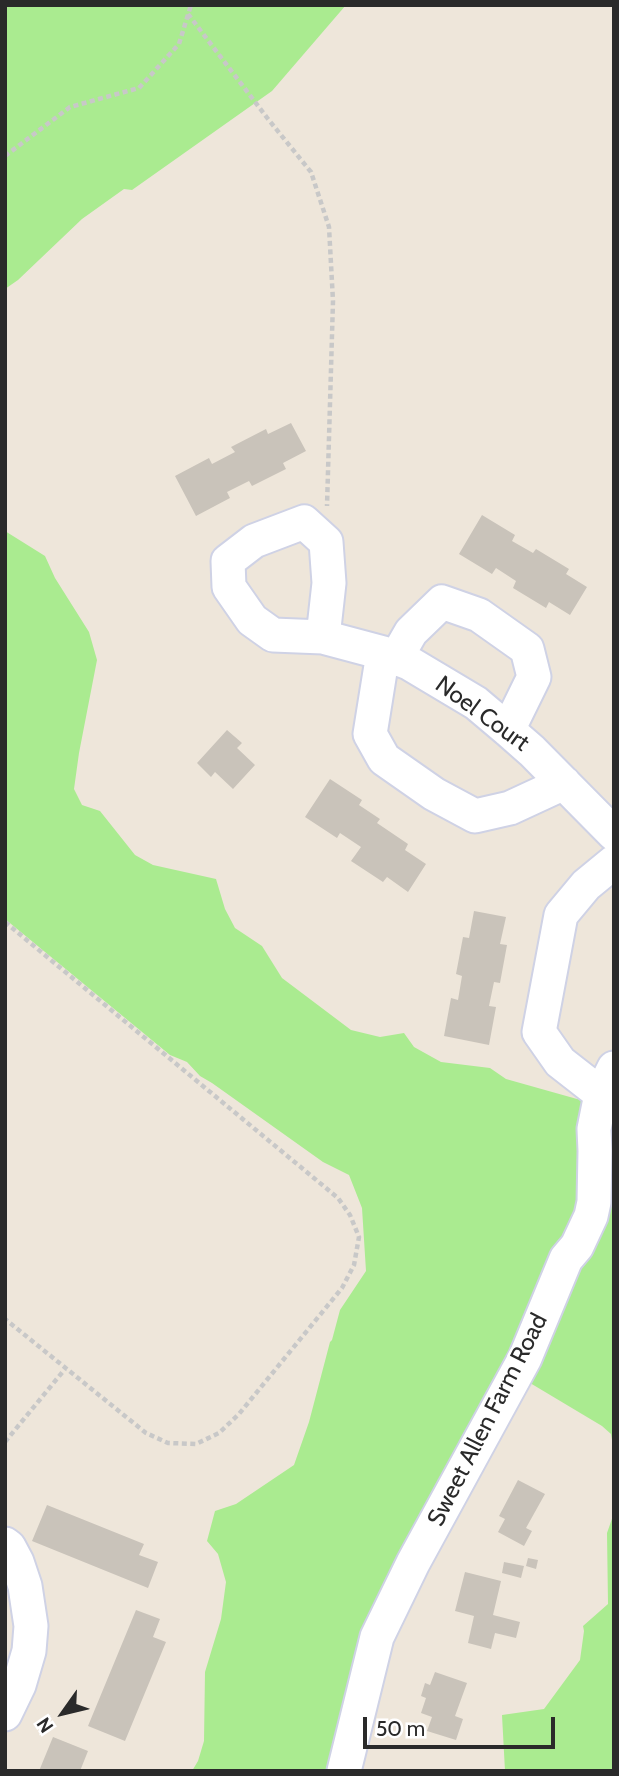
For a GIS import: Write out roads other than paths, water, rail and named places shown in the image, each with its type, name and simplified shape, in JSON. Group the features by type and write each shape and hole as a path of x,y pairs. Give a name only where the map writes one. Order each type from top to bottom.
{"street":[{"path":"304,522 326,542 329,583 323,637 273,635 252,620 229,587 228,561 254,541 304,522"},
{"path":"508,730 534,677 527,649 479,615 442,602 390,656 370,734 384,758 433,794 475,816 510,808 564,783"},
{"name":"Noel Court","path":"323,637 409,663 475,704 533,751 614,834"},
{"path":"608,1081 560,1062 539,1032 561,915 586,886 614,862"},
{"name":"Sweet Allen Farm Road","path":"344,1771 377,1637 413,1563 525,1358 566,1259 581,1239 591,1216 594,1202 594,1129 608,1081"},
{"path":"5,1544 17,1562 25,1586 31,1626 30,1651 19,1685 5,1714"}]}
